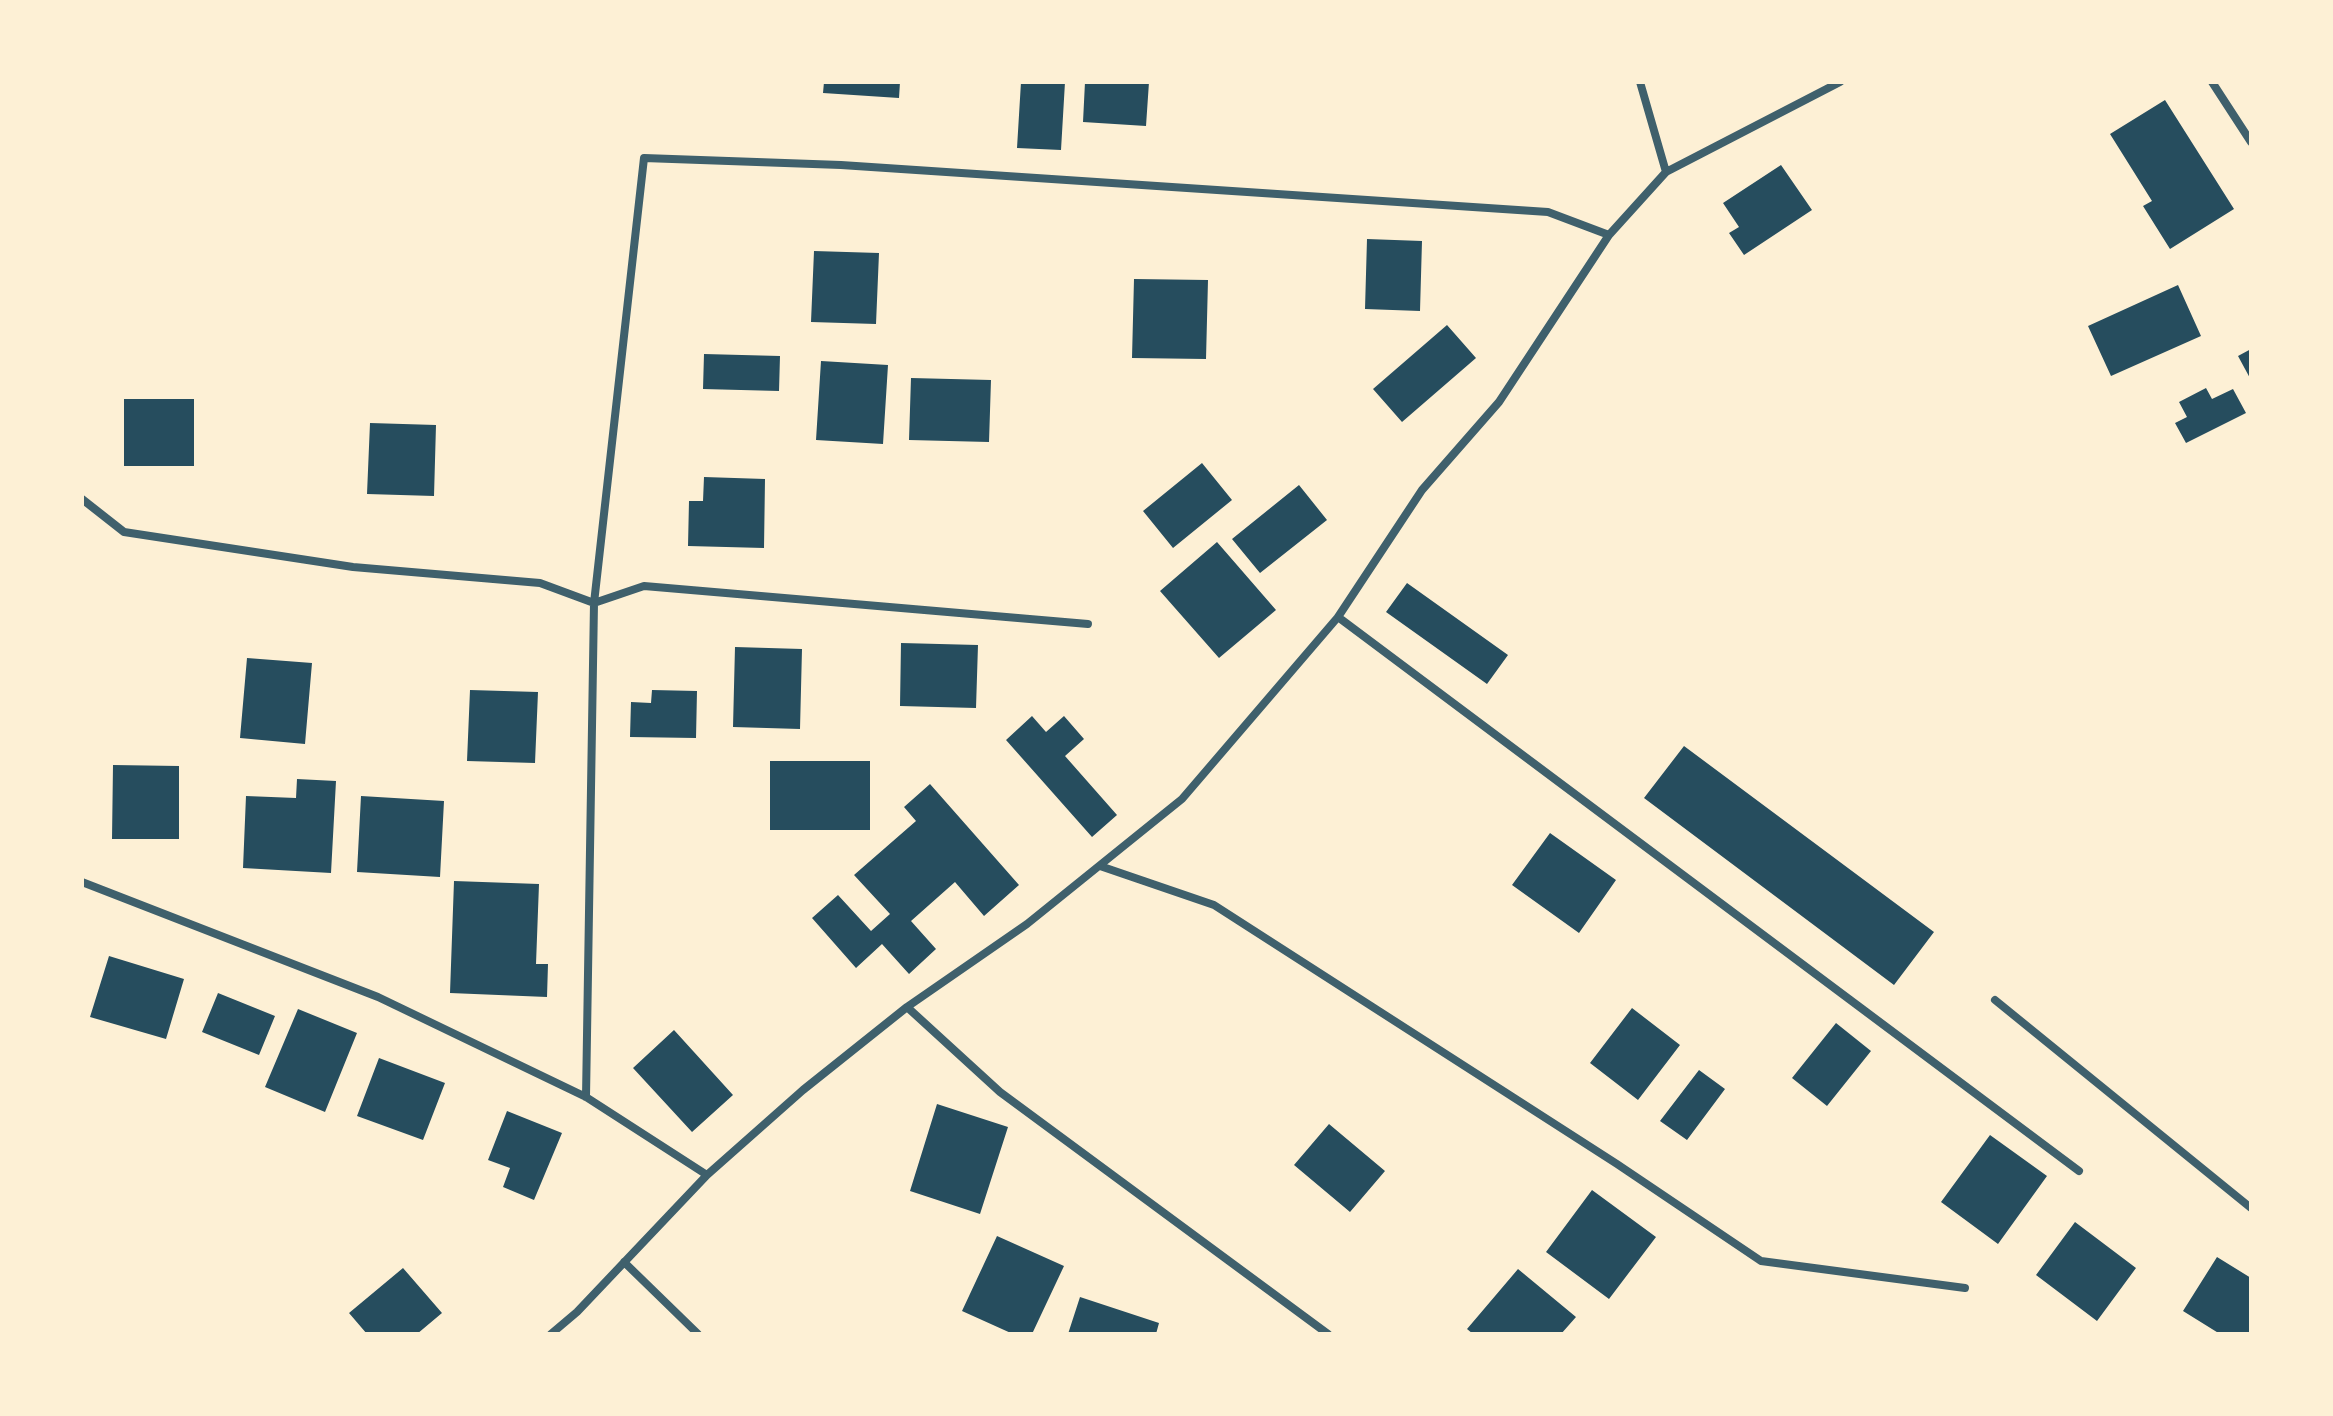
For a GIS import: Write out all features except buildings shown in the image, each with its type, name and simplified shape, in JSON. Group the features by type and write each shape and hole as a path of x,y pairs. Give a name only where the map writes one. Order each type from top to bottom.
{"street":[{"path":"1640,82 1666,172"},
{"path":"551,1334 577,1312 707,1175 803,1090 907,1007 1027,924 1182,799 1338,617 1422,490 1499,402 1609,235 1666,172 1840,82"},
{"path":"2212,82 2251,142"},
{"path":"586,1097 594,603 644,158 841,165 1548,212 1609,235"},
{"path":"82,499 124,532 353,567 540,583 594,603 644,586 1088,624"},
{"path":"1338,617 2079,1171"},
{"path":"1100,866 1214,905 1617,1164 1761,1261 1965,1288"},
{"path":"82,882 378,997 586,1097 707,1175"},
{"path":"1995,1000 2251,1208"},
{"path":"907,1007 1000,1092 1328,1334"},
{"path":"624,1262 698,1334"}]}
